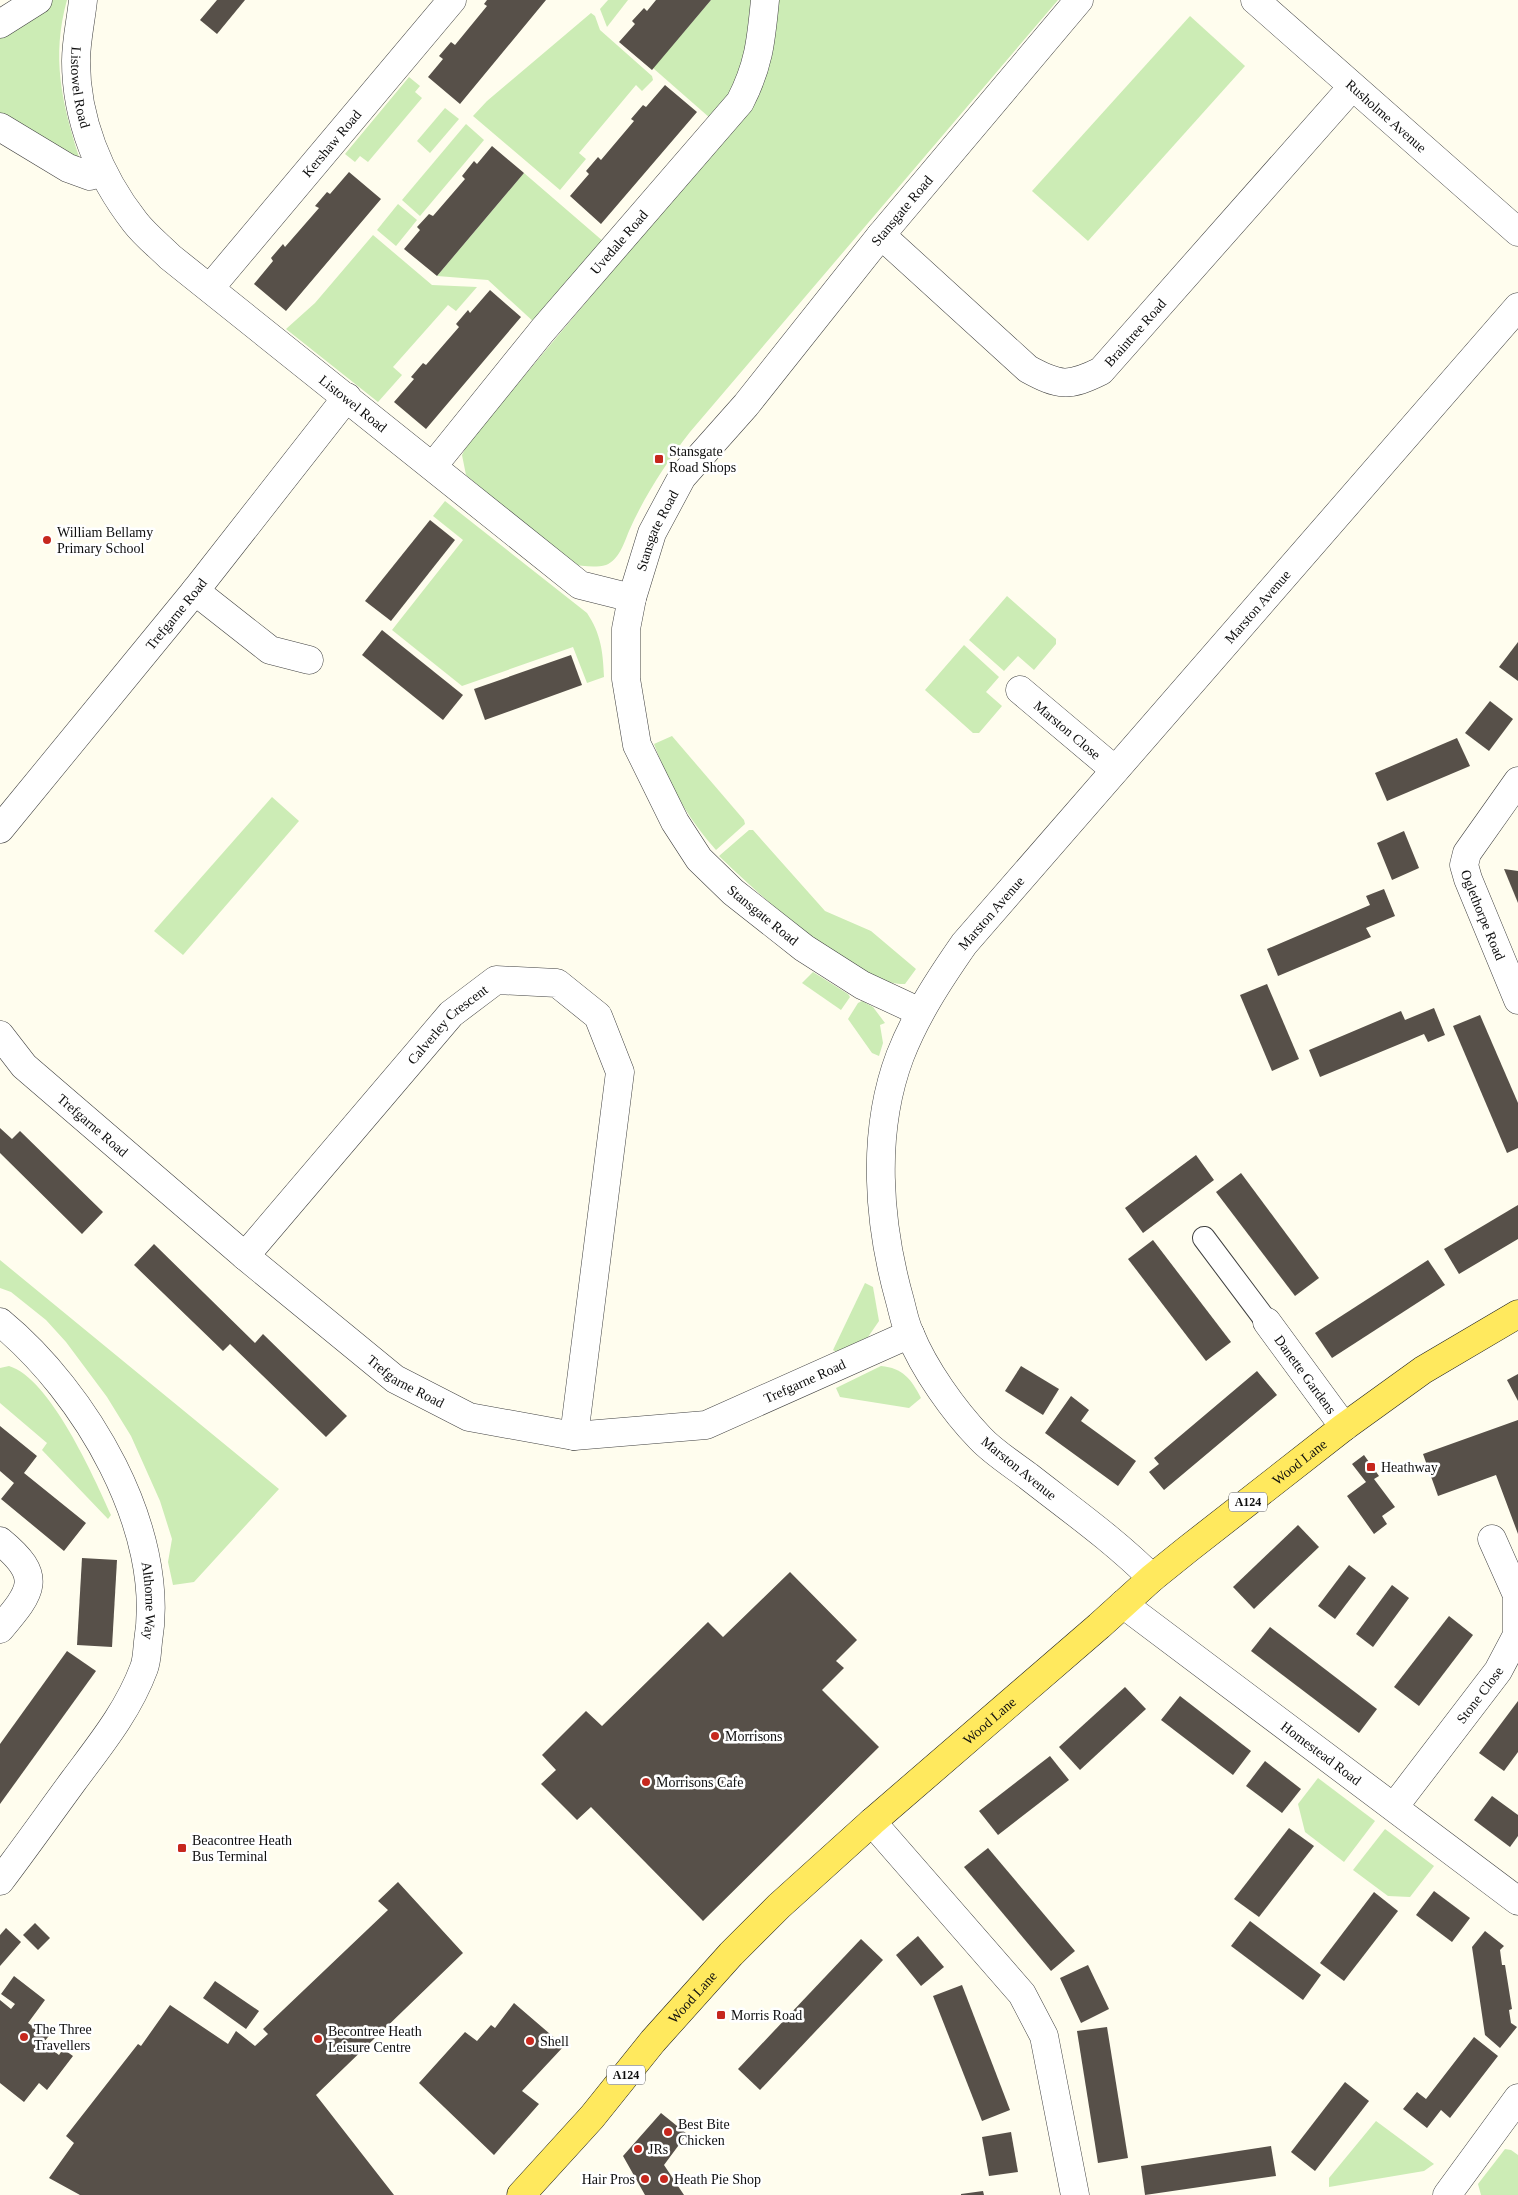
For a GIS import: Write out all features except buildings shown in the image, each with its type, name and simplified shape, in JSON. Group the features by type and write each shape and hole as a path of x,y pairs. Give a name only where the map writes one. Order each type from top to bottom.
{"main road":[{"name":"Wood Lane","path":"520,2195 592,2117 653,2041 731,1954 779,1906 872,1822 1152,1578 1344,1426 1423,1370 1518,1314"}],"street":[{"path":"0,24 38,0"},
{"name":"Listowel Road","path":"83,0 76,60 80,102 90,144 102,172 135,223 170,257 580,585 632,598"},
{"name":"Kershaw Road","path":"210,288 452,0"},
{"name":"Uvedale Road","path":"433,466 542,331 740,102 753,76 760,50 765,0"},
{"name":"Stansgate Road","path":"920,1012 862,985 804,948 733,892 699,858 675,822 637,745 626,679 626,629 632,598 652,533 682,477 746,405 881,236 1079,0"},
{"name":"Rusholme Avenue","path":"1255,0 1518,232"},
{"name":"Braintree Road","path":"881,236 1028,369 1051,381 1078,382 1101,371 1352,87"},
{"path":"0,127 68,168 90,176 102,172"},
{"name":"Marston Avenue","path":"1152,1578 1127,1553 982,1440 940,1389 910,1334 894,1278 884,1222 880,1162 887,1108 899,1058 920,1012 937,982 964,944 1518,307"},
{"name":"Trefgarne Road","path":"0,829 195,591 347,397"},
{"path":"195,591 270,650 309,660"},
{"name":"Marston Close","path":"1020,690 1115,770"},
{"name":"Oglethorpe Road","path":"1518,781 1467,853 1464,865 1518,1000"},
{"name":"Calverley Crescent","path":"245,1256 451,1014 496,980 557,983 598,1016 620,1072 574,1436"},
{"name":"Trefgarne Road","path":"0,1035 24,1066 245,1256 396,1379 469,1417 574,1436 706,1425 910,1334"},
{"path":"1204,1238 1267,1322"},
{"name":"Danette Gardens","path":"1267,1322 1344,1426"},
{"name":"Althorne Way","path":"0,1881 124,1712 144,1667 152,1610 150,1572 127,1498 102,1444 64,1387 2,1327"},
{"name":"Stone Close","path":"1394,1806 1498,1671 1517,1635 1517,1595 1492,1539"},
{"path":"0,1541 17,1555 25,1567 30,1580 30,1590 0,1630"},
{"name":"Homestead Road","path":"1123,1604 1394,1806 1518,1902"},
{"path":"872,1822 1022,1994 1044,2036 1076,2195"},
{"path":"1446,2195 1518,2098"}],"green space":[{"path":"53,0 67,0 62,21 59,60 64,99 79,157 75,159 0,117 0,35"},
{"path":"608,0 628,0 607,27 600,9"},
{"path":"711,0 753,0 745,58 732,93 710,118 653,68"},
{"path":"777,0 1058,0 690,432 664,467 635,518 620,551 611,563 597,566 571,564 466,475 462,455 468,443 759,96 772,55"},
{"path":"591,13 595,16 600,30 652,76 653,80 642,91 636,85 579,153 586,159 560,190 473,116 487,101"},
{"path":"1190,16 1245,66 1088,241 1032,191"},
{"path":"409,77 420,86 415,92 422,98 368,162 360,156 355,162 345,154"},
{"path":"445,108 459,119 430,153 417,141"},
{"path":"466,124 484,140 420,216 402,200"},
{"path":"524,173 604,242 535,323 488,280 437,276"},
{"path":"398,204 417,220 396,246 377,230"},
{"path":"373,235 432,285 477,287 456,311 448,305 393,367 402,375 378,402 286,329 315,303"},
{"path":"445,501 587,613 595,628 600,644 604,677 587,683 573,647 462,686 392,630 463,540 433,516"},
{"path":"1007,596 1056,639 1056,644 1034,670 1018,656 1004,671 969,640"},
{"path":"964,645 999,677 986,692 1002,706 979,733 973,733 925,690"},
{"path":"672,736 744,820 745,824 716,850 696,826 680,800 654,744"},
{"path":"272,797 299,821 183,955 154,931"},
{"path":"749,830 753,830 825,911 871,931 916,969 905,984 885,980 861,970 834,953 807,934 756,891 719,856"},
{"path":"813,972 848,994 850,997 841,1010 802,983"},
{"path":"862,1001 873,1007 885,1023 880,1025 883,1043 879,1056 872,1053 848,1019 858,1003"},
{"path":"0,1260 279,1489 194,1582 173,1585 168,1562 172,1539 160,1501 131,1436 107,1397 66,1342 46,1320 11,1292 0,1288"},
{"path":"865,1283 873,1287 879,1321 868,1337 836,1352 833,1350"},
{"path":"9,1366 24,1374 40,1389 55,1408 94,1477 111,1515 108,1519 42,1450 47,1443 0,1403 0,1368"},
{"path":"881,1366 895,1369 906,1376 914,1385 921,1398 909,1408 840,1397 836,1388"},
{"path":"1318,1778 1375,1821 1344,1862 1305,1832 1298,1804"},
{"path":"1385,1829 1434,1866 1410,1897 1388,1896 1353,1870"},
{"path":"1376,2121 1434,2164 1424,2171 1329,2187 1329,2178"},
{"path":"1505,2149 1511,2150 1518,2155 1518,2195 1481,2195 1478,2184"}],"place":[{"name":"Stansgate Road Shops","path":"659,459"},
{"name":"William Bellamy Primary School","path":"47,540"},
{"name":"Heathway","path":"1371,1467"},
{"name":"Morrisons","path":"715,1736"},
{"name":"Morrisons Cafe","path":"646,1782"},
{"name":"Beacontree Heath Bus Terminal","path":"182,1848"},
{"name":"Morris Road","path":"721,2015"},
{"name":"The Three Travellers","path":"24,2037"},
{"name":"Becontree Heath Leisure Centre","path":"318,2039"},
{"name":"Shell","path":"530,2041"},
{"name":"Best Bite Chicken","path":"668,2132"},
{"name":"JRs","path":"638,2149"},
{"name":"Hair Pros","path":"645,2179"},
{"name":"Heath Pie Shop","path":"664,2179"}]}
